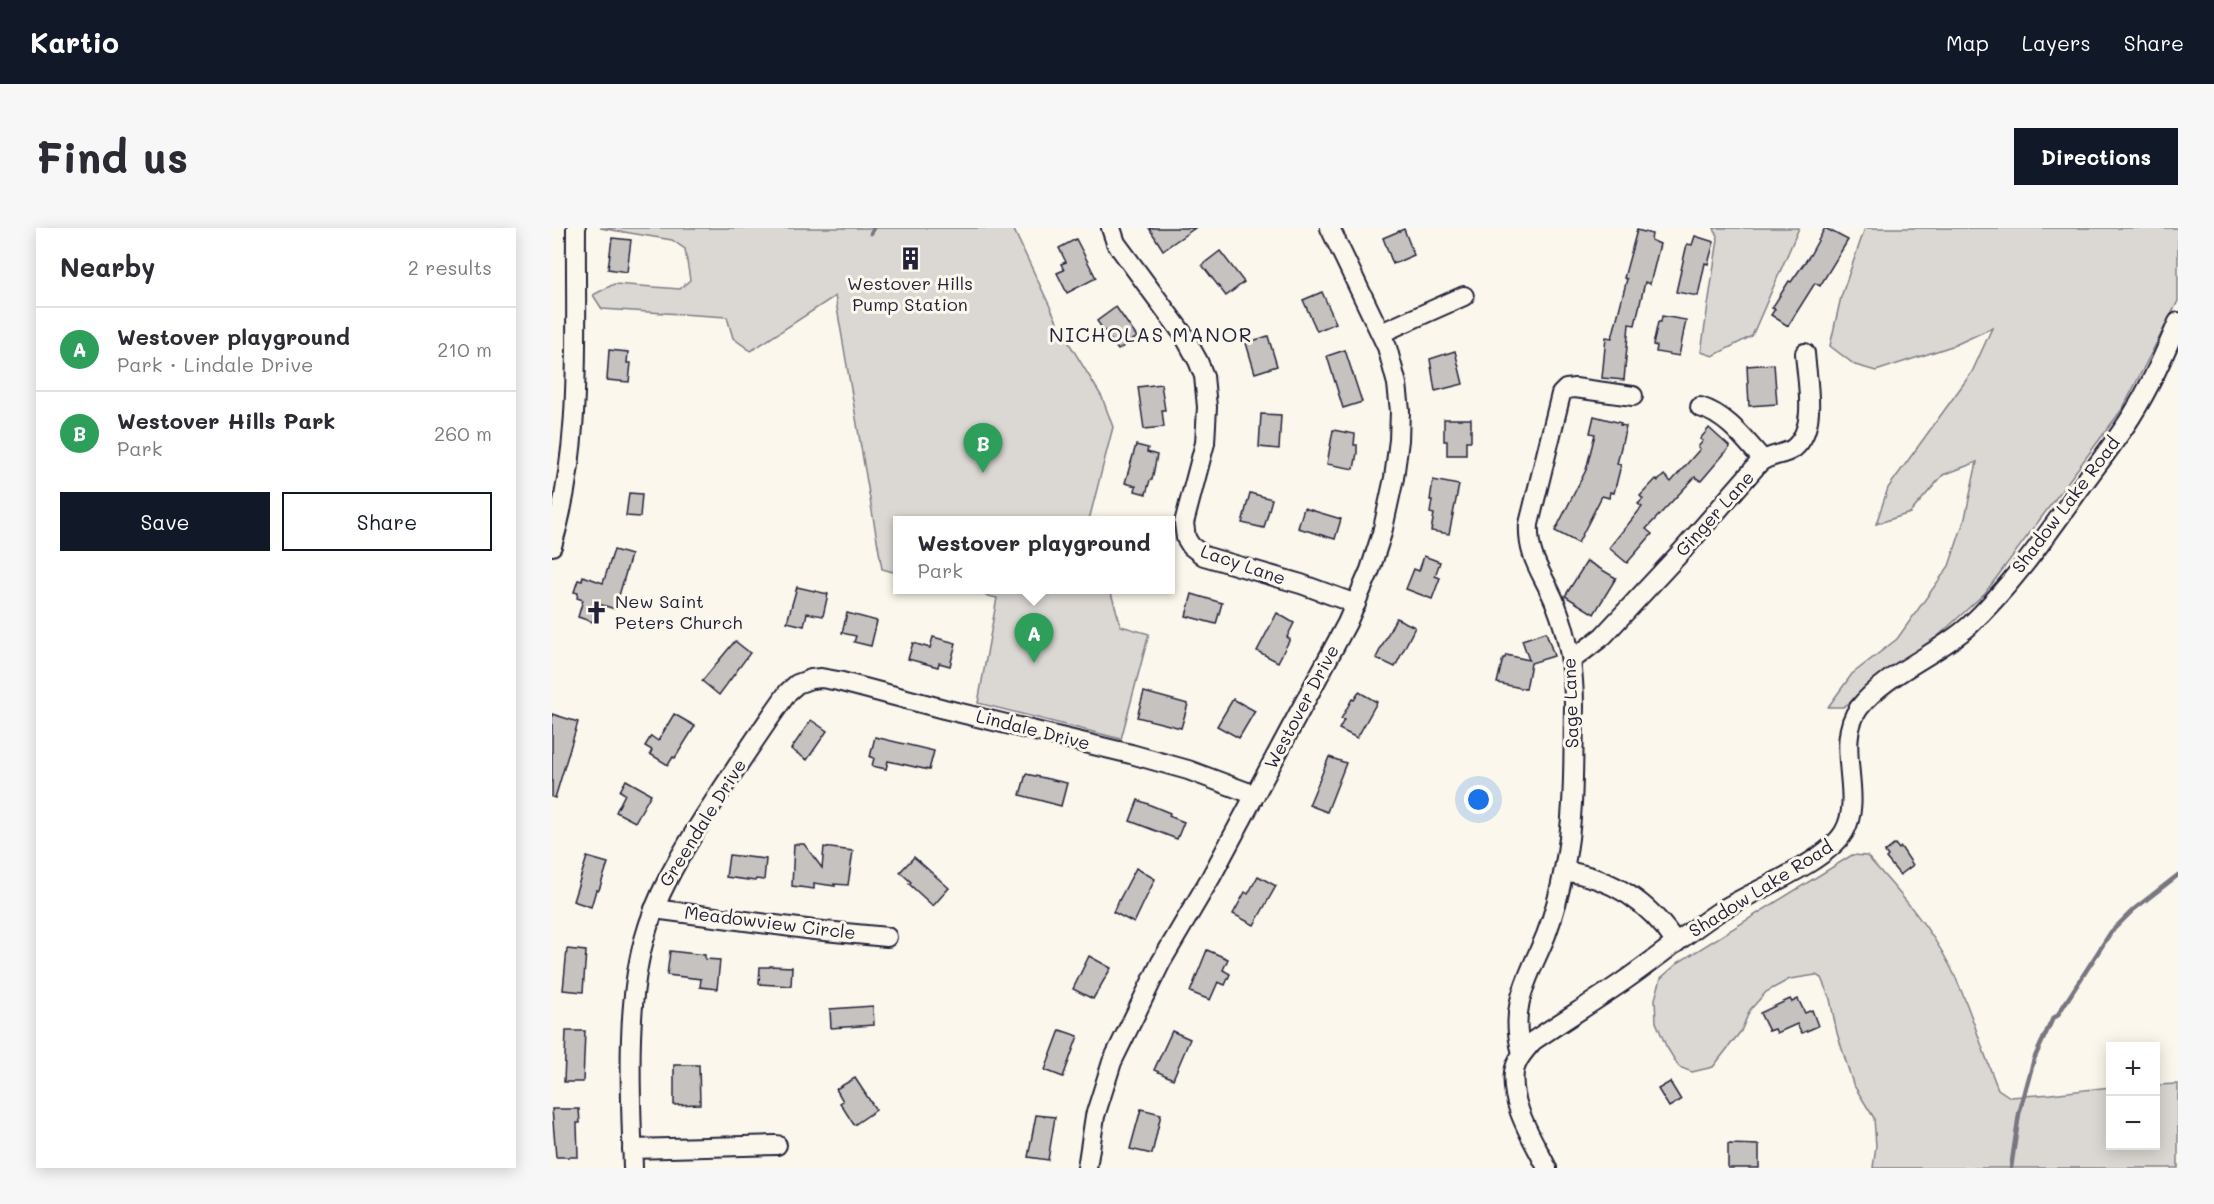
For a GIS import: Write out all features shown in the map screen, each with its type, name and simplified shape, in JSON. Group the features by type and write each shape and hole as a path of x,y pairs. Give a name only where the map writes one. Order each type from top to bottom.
{"street":[{"path":"552,546 565,493 574,417 576,228"},
{"name":"Lacy Lane","path":"1110,228 1116,243 1191,346 1204,376 1207,428 1184,520 1188,542 1204,556 1301,584 1356,604"},
{"name":"Westover Drive","path":"1087,1168 1096,1110 1112,1062 1161,962 1211,877 1318,679 1356,604 1382,533 1394,478 1399,440 1400,411 1397,384 1392,362 1381,333 1330,228"},
{"path":"1381,333 1464,296"},
{"name":"Shadow Lake Road","path":"1522,1053 1533,1041 1620,984 1719,912 1821,855 1838,840 1846,830 1851,812 1848,747 1852,724 1859,708 1885,684 1966,628 1988,607 2046,536 2130,419 2158,369 2178,322"},
{"name":"Ginger Lane","path":"1572,660 1603,636 1763,460 1787,453 1804,436 1808,428 1805,353"},
{"name":"Sage Lane","path":"1522,1053 1517,1024 1519,999 1546,933 1564,871 1568,847 1574,683 1572,660 1563,623 1530,551 1529,524 1561,394 1566,389 1575,388 1633,396"},
{"path":"1700,407 1713,411 1763,460"},
{"name":"Lindale Drive","path":"809,680 821,678 838,681 1131,754 1188,770 1255,795"},
{"name":"Greendale Drive","path":"633,1168 632,1047 635,996 640,955 654,909 667,878 686,846 769,719 788,692 797,684 809,680"},
{"path":"1564,871 1594,877 1627,892 1648,908 1676,943"},
{"name":"Meadowview Circle","path":"654,909 887,937"},
{"path":"1522,1053 1514,1071 1514,1095 1547,1168"},
{"path":"632,1149 777,1145"}],"shaded area":[{"path":"600,228 1013,228 1061,330 1102,397 1113,427 1090,516 893,516 893,572 882,569 835,296 751,351 733,338 727,317 602,309 593,295 614,284 680,289 690,280 685,249 672,240"},
{"path":"1714,228 1799,228 1752,336 1713,356 1701,352 1718,239"},
{"path":"1865,228 2178,228 2178,301 2123,408 1985,593 1936,638 1877,684 1843,707 1828,707 1852,674 1897,639 1949,566 1965,518 1977,462 1943,475 1910,513 1876,524 1888,488 1972,372 1992,328 1955,345 1876,371 1855,365 1830,346 1841,297"},
{"path":"980,594 1111,594 1121,626 1149,634 1121,739 978,703 997,598"},
{"path":"1852,855 1867,856 1912,908 1942,951 1964,996 1998,1089 2010,1097 2106,1087 2106,1150 2160,1150 2160,1085 2178,1084 2178,1168 1873,1168 1876,1146 1874,1118 1853,1084 1837,1033 1830,999 1821,978 1816,975 1790,979 1766,992 1750,1010 1741,1031 1713,1067 1692,1072 1679,1067 1666,1046 1656,1022 1655,999 1661,978 1679,962"}],"building":[{"path":"1149,228 1195,228 1163,250"},
{"path":"1825,228 1848,240 1820,286 1815,283 1788,326 1771,315 1775,309 1772,308 1789,281 1791,282 1810,255"},
{"path":"1404,229 1414,255 1393,264 1383,238"},
{"path":"1637,230 1652,234 1651,240 1660,244 1650,284 1645,282 1635,325 1629,324 1624,380 1602,378 1606,337 1612,338 1627,279 1624,278"},
{"path":"1695,236 1714,242 1708,264 1705,263 1698,296 1676,292 1687,244 1692,245"},
{"path":"612,238 631,240 627,272 608,269"},
{"path":"1076,239 1096,278 1067,293 1057,273 1064,270 1061,264 1066,262 1059,248"},
{"path":"1220,251 1244,282 1226,296 1202,265"},
{"path":"1322,292 1336,323 1317,331 1303,300"},
{"path":"1116,307 1137,337 1118,350 1097,321"},
{"path":"1662,316 1686,320 1679,356 1656,352 1657,346 1653,345 1658,322 1661,322"},
{"path":"1268,336 1277,366 1255,373 1246,343"},
{"path":"609,350 628,352 627,363 631,363 629,382 607,380"},
{"path":"1345,350 1362,402 1343,408 1327,356"},
{"path":"1455,351 1463,384 1435,391 1430,359"},
{"path":"1774,364 1777,404 1749,406 1747,366"},
{"path":"1161,384 1165,410 1162,410 1164,427 1144,429 1138,387"},
{"path":"1261,414 1281,415 1279,449 1259,447"},
{"path":"1594,416 1626,426 1617,464 1621,465 1614,493 1610,492 1609,498 1602,496 1578,543 1555,531 1586,470 1595,434 1590,433"},
{"path":"1444,419 1471,419 1471,441 1466,441 1466,455 1447,455 1447,441 1444,441"},
{"path":"1709,428 1730,447 1701,481 1695,477 1646,529 1652,534 1627,563 1609,548 1642,507 1638,504 1643,499 1640,496 1656,479 1658,481 1664,475 1671,482 1700,449 1698,447 1703,441 1700,439"},
{"path":"1333,430 1355,434 1354,445 1357,445 1357,453 1354,469 1327,464"},
{"path":"1136,445 1148,448 1147,452 1157,455 1152,480 1150,480 1146,494 1135,491 1136,486 1125,483"},
{"path":"1433,480 1459,485 1449,534 1431,531 1434,514 1430,513"},
{"path":"629,493 642,494 640,517 626,516"},
{"path":"1250,493 1272,499 1264,528 1242,523"},
{"path":"1304,508 1341,519 1335,539 1298,528"},
{"path":"614,550 631,555 615,609 602,605 596,623 578,617 583,600 577,598 578,593 574,592 578,580 582,581 583,576 603,583"},
{"path":"1424,556 1440,562 1435,576 1440,578 1432,599 1406,589 1414,569 1419,571"},
{"path":"1587,561 1616,578 1594,614 1565,596"},
{"path":"797,587 828,594 823,616 807,613 804,626 787,622"},
{"path":"1192,594 1222,603 1216,624 1186,616"},
{"path":"847,613 877,621 871,646 854,642 856,636 842,633"},
{"path":"1277,613 1294,623 1287,637 1290,639 1278,662 1257,651"},
{"path":"1396,618 1415,627 1395,667 1376,658"},
{"path":"1546,632 1554,656 1531,663 1526,689 1497,683 1503,658 1506,655 1529,660 1522,640"},
{"path":"933,637 956,643 950,666 939,663 938,667 908,659 913,643 930,648"},
{"path":"735,641 750,653 719,695 702,681"},
{"path":"1144,692 1188,704 1181,728 1137,717"},
{"path":"1359,692 1377,702 1357,738 1339,729 1344,720 1341,719 1352,699 1354,700"},
{"path":"1233,699 1255,711 1239,738 1217,726"},
{"path":"552,714 578,722 555,798 552,797"},
{"path":"674,714 695,726 668,765 650,754 652,750 645,746 651,736 658,741"},
{"path":"811,720 827,731 807,760 791,749"},
{"path":"875,737 934,751 929,770 888,761 886,769 872,766 874,758 870,757"},
{"path":"1329,757 1346,763 1327,812 1309,805"},
{"path":"1026,774 1067,783 1061,806 1020,795"},
{"path":"626,780 651,794 635,822 616,812 625,794 620,791"},
{"path":"1138,800 1170,813 1169,816 1184,822 1177,839 1130,821"},
{"path":"794,844 804,844 822,868 824,847 853,851 848,885 814,883 814,889 792,886"},
{"path":"1895,844 1899,849 1901,847 1913,865 1900,875 1886,858 1888,856 1885,852"},
{"path":"729,855 766,859 764,880 726,877"},
{"path":"587,857 608,863 591,907 573,901"},
{"path":"914,857 949,888 933,906 909,884 911,882 900,872"},
{"path":"1136,868 1155,879 1134,923 1113,912"},
{"path":"1258,876 1276,886 1254,925 1233,914 1245,892 1248,894"},
{"path":"567,949 586,951 583,992 563,990"},
{"path":"1207,950 1228,959 1223,970 1230,974 1225,985 1218,982 1210,1000 1190,992"},
{"path":"670,951 705,955 705,959 720,960 717,989 700,987 701,979 667,975"},
{"path":"1089,956 1111,968 1093,999 1073,989"},
{"path":"760,967 792,967 791,986 759,984"},
{"path":"1790,999 1792,1002 1798,999 1805,1013 1812,1010 1818,1026 1802,1033 1797,1024 1777,1033 1775,1029 1769,1031 1760,1013"},
{"path":"873,1006 874,1025 831,1028 830,1009"},
{"path":"1060,1030 1078,1036 1063,1077 1045,1070"},
{"path":"566,1031 585,1031 583,1082 564,1082"},
{"path":"1172,1031 1190,1039 1173,1079 1154,1070"},
{"path":"674,1065 699,1065 700,1104 674,1105"},
{"path":"855,1078 876,1110 854,1125 840,1103 843,1101 836,1089"},
{"path":"1670,1082 1681,1100 1669,1107 1658,1089"},
{"path":"552,1109 579,1109 578,1157 556,1157"},
{"path":"1141,1109 1161,1114 1152,1154 1130,1149"},
{"path":"1036,1115 1055,1117 1048,1160 1028,1157"},
{"path":"1728,1144 1759,1145 1759,1168 1728,1168"}],"waterway":[{"path":"871,233 874,228"},
{"path":"2011,1168 2019,1114 2034,1059 2053,1018 2057,1016 2111,932 2133,910 2178,875"}],"place":[{"name":"Westover Hills Pump Station","path":"910,258"},
{"name":"Westover Hills Park","path":"983,473"},
{"name":"New Saint Peters Church","path":"597,612"},
{"name":"Westover playground","path":"1034,663"}],"district":[{"name":"NICHOLAS MANOR","path":"1151,335"}]}
